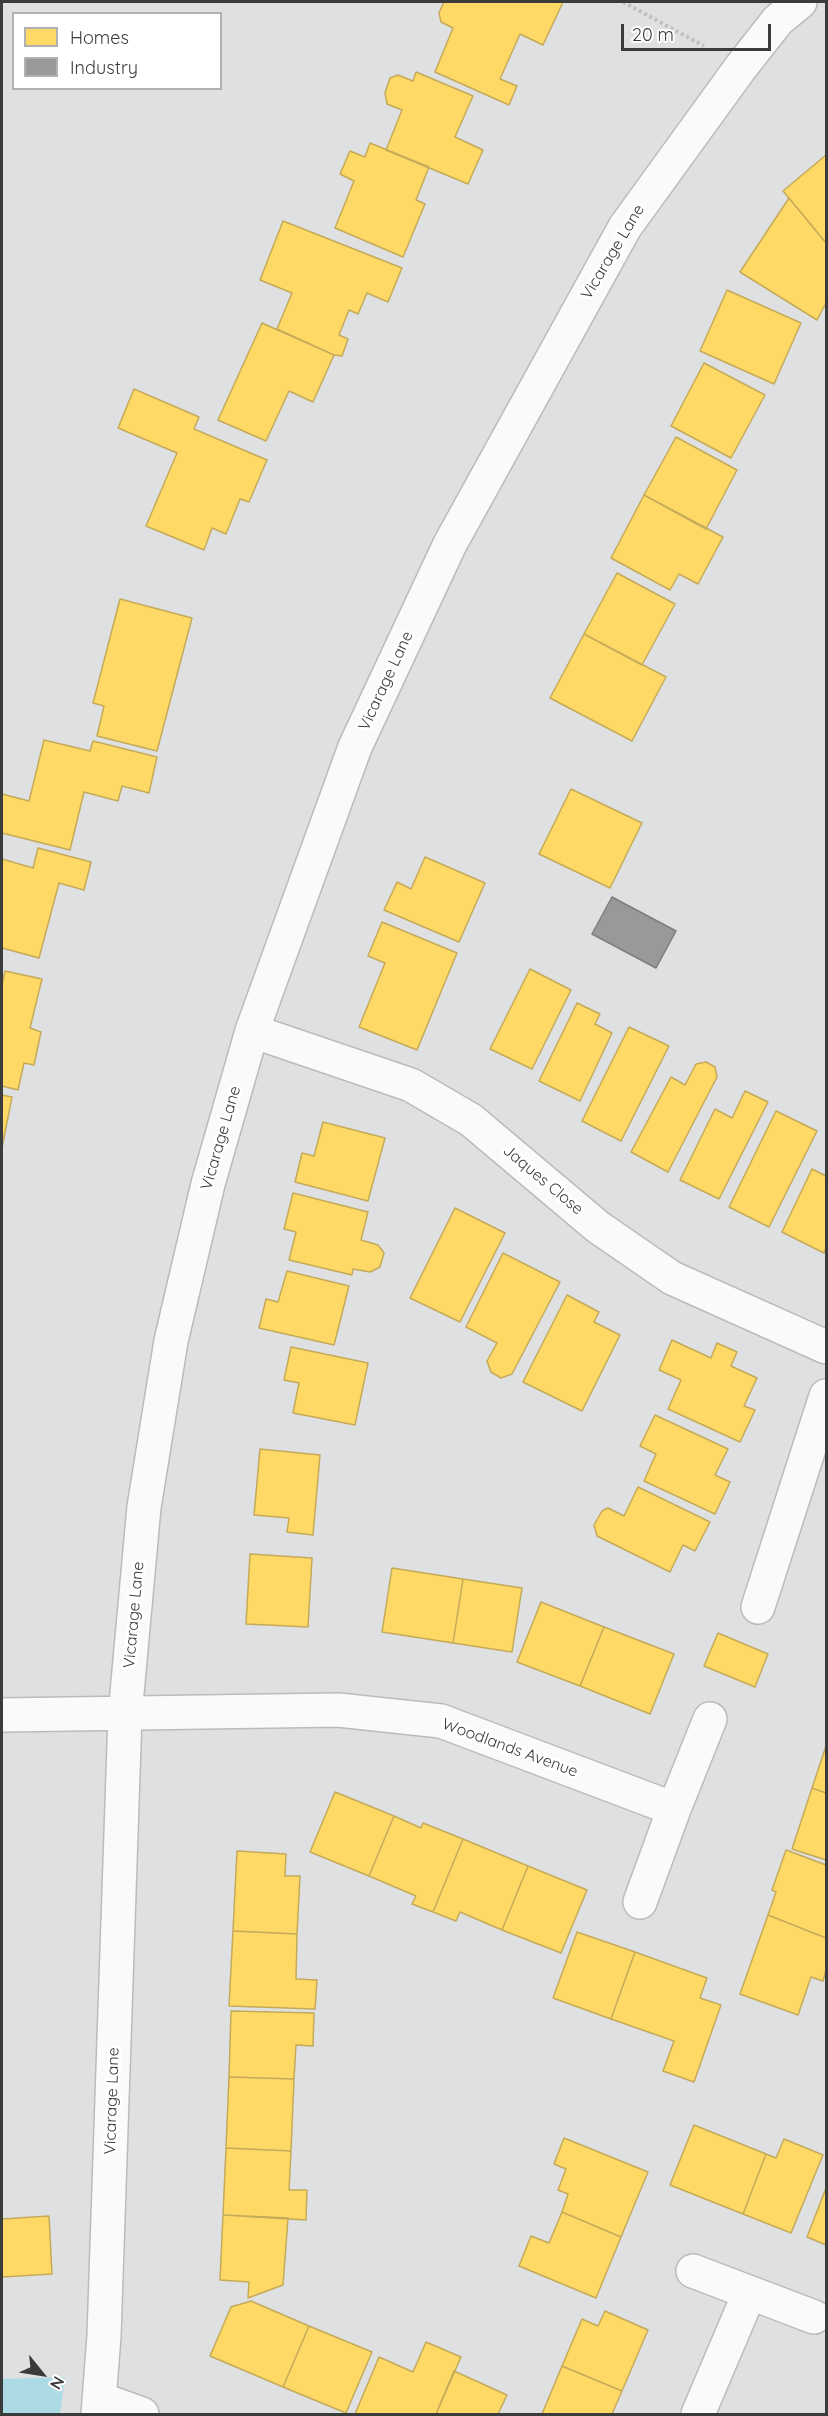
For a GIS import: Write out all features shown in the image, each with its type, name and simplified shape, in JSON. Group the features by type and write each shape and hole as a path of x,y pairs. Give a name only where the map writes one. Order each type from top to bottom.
{"street":[{"name":"Vicarage Lane","path":"99,2407 125,1715 144,1507 171,1341 208,1184 252,1031 355,747 450,544 625,227 741,67 778,20 800,2"},
{"name":"Jaques Close","path":"252,1031 411,1085 471,1119 598,1227 672,1278 826,1347"},
{"path":"758,1607 826,1396"},
{"name":"Woodlands Avenue","path":"2,1715 125,1715 338,1710 441,1721 674,1809"},
{"path":"640,1902 710,1719"},
{"path":"693,2271 814,2317"},
{"path":"698,2415 749,2294"},
{"path":"99,2407 142,2415"}],"path":[{"path":"623,2 741,67"}],"shaded area":[{"path":"65,2377 60,2414 2,2414 2,2379"}],"building: Homes":[{"path":"444,2 563,2 543,45 520,34 500,79 517,86 509,105 435,72 453,28 441,22 439,13"},
{"path":"416,72 473,96 455,137 483,150 468,184 386,150 402,110 387,104 385,93 390,78 398,75 413,81"},
{"path":"370,143 429,167 416,200 425,204 403,257 335,228 354,181 340,174 350,151 365,157"},
{"path":"826,155 826,243 783,191"},
{"path":"789,198 826,243 826,303 817,320 740,272"},
{"path":"283,221 402,268 388,302 367,293 358,314 349,310 339,335 348,339 342,356 334,355 277,329 292,293 260,280"},
{"path":"727,290 801,323 774,384 700,351"},
{"path":"262,323 334,355 313,402 289,391 266,441 218,420"},
{"path":"704,363 765,395 731,458 671,426"},
{"path":"134,389 199,417 194,429 267,460 249,502 240,499 226,534 212,528 204,550 146,526 177,453 118,428"},
{"path":"676,437 737,470 706,529 644,495"},
{"path":"644,495 723,537 698,584 679,574 670,590 611,558"},
{"path":"617,573 675,604 642,665 584,634"},
{"path":"120,599 192,618 157,751 97,736 104,706 93,703"},
{"path":"584,634 666,677 632,741 550,698"},
{"path":"44,740 90,751 93,741 157,757 149,793 122,786 118,801 84,792 70,850 2,833 2,794 29,801"},
{"path":"571,789 642,823 610,888 539,854"},
{"path":"38,848 91,862 84,890 59,883 39,958 2,948 2,859 33,868"},
{"path":"425,857 485,883 459,942 384,910 397,882 411,889"},
{"path":"382,922 457,953 417,1050 359,1027 385,963 368,956"},
{"path":"530,969 571,990 532,1069 490,1049"},
{"path":"5,971 42,979 30,1028 41,1032 34,1065 24,1063 18,1090 2,1086 2,985"},
{"path":"577,1003 600,1014 595,1024 612,1033 580,1101 539,1081"},
{"path":"629,1027 669,1046 621,1141 582,1121"},
{"path":"706,1062 715,1067 717,1077 668,1172 631,1152 671,1077 685,1085 696,1064"},
{"path":"745,1091 768,1102 719,1199 680,1180 715,1109 732,1118"},
{"path":"2,1095 12,1097 2,1148"},
{"path":"776,1111 817,1131 769,1227 729,1207"},
{"path":"323,1122 385,1138 368,1201 295,1182 302,1153 314,1156"},
{"path":"812,1169 826,1176 826,1248 824,1253 782,1232"},
{"path":"293,1193 368,1212 361,1240 378,1245 384,1253 380,1267 370,1272 353,1269 352,1275 289,1260 296,1232 284,1229"},
{"path":"455,1208 505,1233 460,1322 410,1298"},
{"path":"503,1253 560,1282 512,1374 501,1378 491,1372 487,1361 497,1343 466,1327"},
{"path":"287,1271 349,1286 334,1345 259,1328 266,1299 278,1302"},
{"path":"567,1295 599,1312 594,1322 620,1335 582,1411 523,1382"},
{"path":"672,1340 711,1358 717,1343 737,1352 731,1366 757,1378 744,1406 755,1410 740,1442 668,1409 681,1380 659,1370"},
{"path":"291,1347 368,1363 355,1425 293,1413 299,1383 284,1380"},
{"path":"655,1415 728,1449 715,1475 730,1482 715,1514 644,1481 656,1454 640,1446"},
{"path":"260,1449 320,1455 313,1535 287,1532 289,1518 254,1515"},
{"path":"638,1487 710,1522 695,1551 683,1545 670,1572 597,1536 594,1525 602,1511 608,1508 624,1516"},
{"path":"250,1554 312,1558 308,1627 246,1624"},
{"path":"392,1568 463,1579 453,1643 382,1632"},
{"path":"463,1579 522,1588 512,1652 453,1643"},
{"path":"541,1602 604,1627 580,1686 517,1662"},
{"path":"604,1627 674,1654 650,1714 580,1686"},
{"path":"718,1633 768,1654 755,1687 704,1666"},
{"path":"826,1746 826,1793 812,1788"},
{"path":"812,1788 826,1793 826,1860 792,1849"},
{"path":"335,1792 394,1816 369,1876 310,1852"},
{"path":"394,1816 421,1828 423,1823 463,1839 433,1912 412,1904 416,1896 369,1876"},
{"path":"463,1839 528,1866 502,1930 460,1912 456,1921 433,1912"},
{"path":"786,1850 826,1865 826,1938 768,1915 776,1892 772,1890"},
{"path":"237,1851 286,1854 285,1876 300,1876 297,1934 233,1931"},
{"path":"528,1866 587,1890 561,1953 502,1930"},
{"path":"768,1915 826,1938 826,1970 823,1981 811,1977 798,2015 740,1994"},
{"path":"233,1931 297,1934 296,1979 317,1980 315,2009 229,2006"},
{"path":"577,1932 635,1952 611,2019 553,1998"},
{"path":"635,1952 707,1978 700,1998 721,2005 694,2082 663,2071 674,2041 611,2019"},
{"path":"231,2011 314,2013 313,2046 296,2045 294,2079 229,2077"},
{"path":"229,2077 294,2079 291,2151 226,2148"},
{"path":"694,2125 766,2154 743,2214 670,2185"},
{"path":"564,2138 648,2172 621,2237 562,2212 568,2194 558,2190 566,2169 554,2164"},
{"path":"784,2139 823,2155 791,2233 743,2214 766,2154 776,2158"},
{"path":"226,2148 291,2151 289,2190 307,2190 306,2220 223,2215"},
{"path":"826,2188 826,2245 807,2237"},
{"path":"562,2212 621,2237 596,2298 519,2266 531,2236 549,2243"},
{"path":"223,2215 288,2218 283,2285 248,2298 249,2282 220,2280"},
{"path":"49,2216 52,2274 2,2277 2,2219"},
{"path":"251,2301 309,2326 283,2387 210,2356 231,2307"},
{"path":"605,2311 648,2330 622,2391 562,2366 582,2319 598,2326"},
{"path":"309,2326 372,2352 346,2413 283,2387"},
{"path":"426,2342 461,2357 436,2414 355,2414 379,2357 413,2372"},
{"path":"562,2366 622,2391 612,2414 542,2414"},
{"path":"454,2371 507,2395 498,2414 436,2414"}],"building: Industry":[{"path":"612,897 676,931 656,968 592,934"}]}
